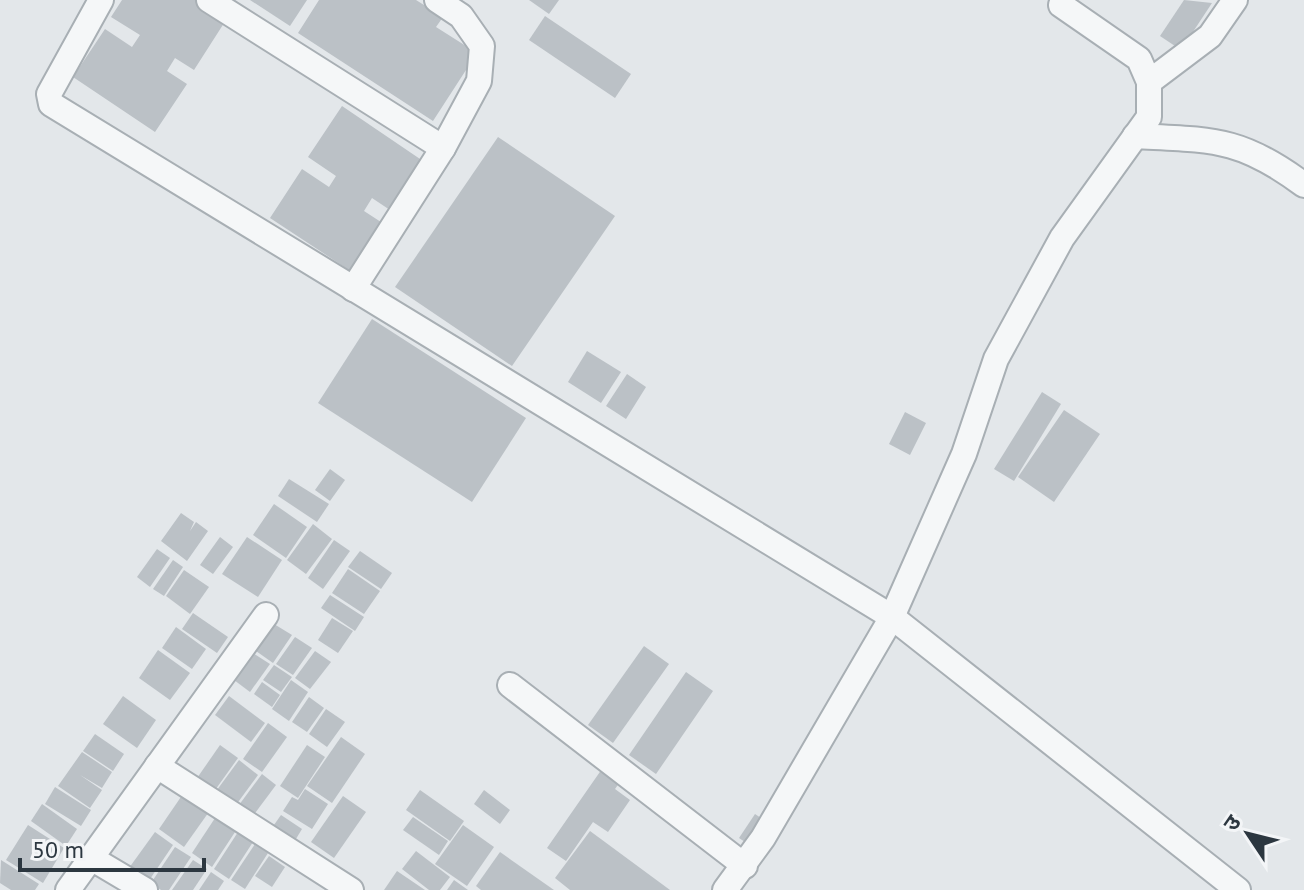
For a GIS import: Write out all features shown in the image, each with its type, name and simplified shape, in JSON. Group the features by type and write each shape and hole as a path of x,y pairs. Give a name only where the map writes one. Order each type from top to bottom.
{"street":[{"path":"101,0 49,94 51,104 892,617 1238,890"},
{"path":"209,0 443,148"},
{"path":"353,289 443,148 479,81 482,46 461,16 437,0"},
{"path":"1149,82 1210,36 1235,0"},
{"path":"725,890 745,866 892,617 964,454 996,359 1062,238 1149,117 1149,82 1139,59 1061,5"},
{"path":"1135,136 1211,140 1246,148 1304,185"},
{"path":"68,890 266,615"},
{"path":"510,685 745,866"},
{"path":"157,766 351,890"},
{"path":"91,858 145,890"}],"building":[{"path":"122,0 196,0 226,20 194,70 175,58 167,71 187,84 155,132 73,77 105,29 132,47 140,35 111,17"},
{"path":"250,0 307,0 290,26"},
{"path":"319,0 416,0 443,17 436,27 477,53 433,121 298,33"},
{"path":"529,0 559,0 549,14"},
{"path":"1184,0 1212,3 1181,50 1160,36"},
{"path":"545,16 631,74 615,98 529,40"},
{"path":"342,106 423,161 390,210 372,198 364,211 384,224 352,272 270,218 302,169 329,187 336,176 308,157"},
{"path":"498,137 615,216 512,366 395,287"},
{"path":"372,319 526,418 472,502 318,403"},
{"path":"587,351 621,372 601,403 568,382"},
{"path":"627,374 646,387 626,419 606,406"},
{"path":"1042,392 1061,404 1014,481 994,469"},
{"path":"1064,410 1100,434 1054,502 1018,477"},
{"path":"905,412 926,423 910,455 889,444"},
{"path":"330,469 345,480 330,501 315,490"},
{"path":"289,479 329,504 317,522 278,496"},
{"path":"274,504 307,527 286,558 253,535"},
{"path":"181,513 194,522 190,531 196,522 208,531 187,561 161,541"},
{"path":"313,524 332,539 306,574 287,560"},
{"path":"220,537 233,547 213,574 200,565"},
{"path":"247,537 282,560 258,597 222,574"},
{"path":"334,540 350,551 323,589 308,578"},
{"path":"157,549 170,558 150,587 137,577"},
{"path":"360,551 392,573 381,589 348,567"},
{"path":"173,560 183,567 164,596 153,589"},
{"path":"348,569 380,591 364,614 332,593"},
{"path":"184,570 209,587 190,614 166,596"},
{"path":"330,595 364,617 355,631 321,608"},
{"path":"193,613 228,637 217,653 182,629"},
{"path":"332,618 353,631 338,653 318,640"},
{"path":"274,624 292,635 273,663 256,651"},
{"path":"176,627 206,649 192,669 162,648"},
{"path":"295,637 312,648 293,675 276,664"},
{"path":"644,646 669,664 613,743 588,725"},
{"path":"158,650 190,673 170,700 139,678"},
{"path":"315,651 331,662 310,689 295,678"},
{"path":"253,653 270,664 250,692 234,680"},
{"path":"274,665 292,677 281,692 263,680"},
{"path":"686,672 713,691 656,774 629,755"},
{"path":"291,680 308,692 289,721 272,709"},
{"path":"262,682 280,695 272,707 254,694"},
{"path":"123,696 156,720 137,748 103,724"},
{"path":"229,696 265,723 251,742 215,715"},
{"path":"309,697 324,708 307,732 292,722"},
{"path":"326,709 345,722 327,747 309,734"},
{"path":"268,723 287,737 262,772 243,759"},
{"path":"95,734 124,754 113,771 83,751"},
{"path":"341,737 365,754 332,803 307,786"},
{"path":"220,745 238,758 213,793 195,781"},
{"path":"307,745 325,757 298,798 280,786"},
{"path":"82,752 112,772 102,788 80,775 102,790 90,808 58,786"},
{"path":"239,760 258,775 233,809 214,794"},
{"path":"604,766 622,779 615,789 630,800 608,832 593,822 566,861 547,848"},
{"path":"262,774 276,785 250,820 236,809"},
{"path":"55,787 91,810 81,826 45,804"},
{"path":"305,789 328,804 312,829 283,811 292,797 298,800"},
{"path":"420,790 464,821 450,841 406,810"},
{"path":"484,790 510,810 500,824 474,804"},
{"path":"185,791 211,809 184,847 159,829"},
{"path":"343,796 366,812 334,858 311,842"},
{"path":"42,804 77,829 66,846 31,821"},
{"path":"755,814 770,824 754,848 739,838"},
{"path":"217,815 237,829 212,867 192,853"},
{"path":"281,815 302,829 291,847 269,832"},
{"path":"413,817 448,841 439,855 403,830"},
{"path":"28,825 64,848 43,883 6,860"},
{"path":"463,825 494,847 467,886 435,864"},
{"path":"590,831 670,890 570,890 555,878"},
{"path":"155,832 173,845 148,882 129,868"},
{"path":"238,832 253,842 229,879 214,869"},
{"path":"255,844 268,853 245,889 231,880"},
{"path":"175,847 191,857 169,890 161,890 151,883"},
{"path":"416,851 450,877 440,890 429,890 402,869"},
{"path":"500,852 554,890 481,890 476,886"},
{"path":"269,856 285,867 272,887 255,876"},
{"path":"1,860 39,884 35,890 11,890 0,883"},
{"path":"193,860 207,869 193,890 172,890"},
{"path":"397,871 425,890 384,890"},
{"path":"211,872 224,881 218,890 199,890"},
{"path":"454,880 468,890 447,890"}]}
